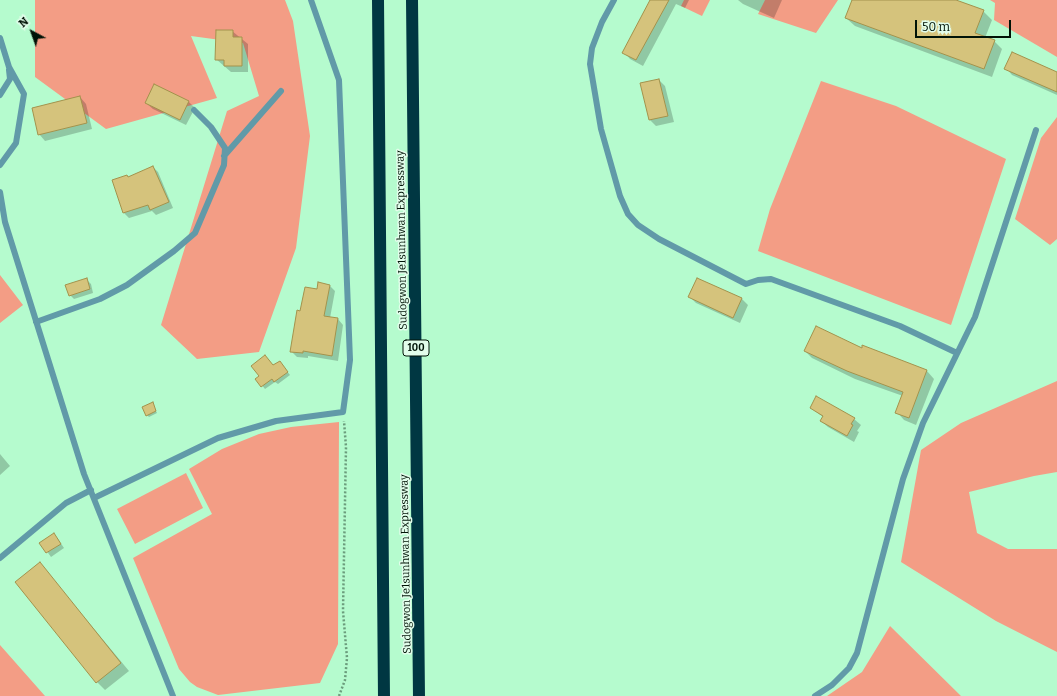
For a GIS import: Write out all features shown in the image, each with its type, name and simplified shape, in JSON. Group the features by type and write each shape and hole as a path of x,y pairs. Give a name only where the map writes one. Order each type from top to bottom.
{"highway":[{"name":"Sudogwon Je1sunhwan Expressway","path":"378,0 384,696"},
{"name":"Sudogwon Je1sunhwan Expressway","path":"412,0 419,696"}],"lane":[{"path":"94,498 218,438 276,421 343,412 350,360 339,80 311,0"},
{"path":"614,0 594,41 590,64 601,129 620,196 628,214 638,225 659,239 746,284 758,280 771,279 900,326 957,353"},
{"path":"0,38 9,67 24,94 16,143 0,165"},
{"path":"0,95 10,79 9,67"},
{"path":"224,156 281,91"},
{"path":"36,322 100,299 127,284 174,251 195,233 224,165 225,148 211,127 194,110"},
{"path":"815,696 832,685 849,668 857,653 903,479 923,423 975,317 1036,130"},
{"path":"0,192 5,222 91,490 173,696"},
{"path":"0,558 66,503 91,490"}],"path":[{"path":"339,696 345,680 347,658 343,611 346,447 343,412"}],"shaded area":[{"path":"35,0 285,0 293,21 310,136 296,248 259,352 197,359 161,325 227,111 259,96 243,43 191,36 217,98 106,129 35,77"},
{"path":"684,0 710,0 702,16 681,6"},
{"path":"765,0 838,0 816,33 758,14"},
{"path":"990,0 1057,0 1057,57 994,20 995,3"},
{"path":"821,81 896,106 1006,159 951,325 758,251 770,209"},
{"path":"1057,117 1057,239 1050,245 1015,219 1041,138"},
{"path":"0,275 23,305 0,323"},
{"path":"1057,381 1057,472 969,492 977,533 1008,549 1057,549 1057,652 996,621 901,562 921,450 961,423"},
{"path":"339,422 338,644 320,683 218,695 197,687 190,682 179,669 133,558 212,514 189,469 222,449 259,434 291,427"},
{"path":"186,473 203,508 135,544 117,509"},
{"path":"890,626 961,696 827,696 862,672"},
{"path":"0,645 45,696 0,696"}],"building":[{"path":"650,0 669,0 636,60 622,53"},
{"path":"852,0 956,0 984,10 975,33 995,40 984,69 845,18"},
{"path":"216,30 233,30 233,37 242,37 242,66 224,66 224,60 215,60"},
{"path":"1012,52 1057,72 1057,92 1004,69"},
{"path":"659,79 668,116 649,120 640,83"},
{"path":"154,84 189,101 180,120 145,103"},
{"path":"80,96 87,123 38,135 32,108"},
{"path":"153,166 169,202 150,210 148,205 123,213 112,180 127,175 128,177"},
{"path":"87,278 90,289 69,296 65,285"},
{"path":"697,278 742,298 733,318 688,297"},
{"path":"318,282 330,285 324,316 338,318 332,356 303,351 303,353 290,352 297,310 300,311 305,287 317,289"},
{"path":"816,326 862,348 862,345 927,370 909,418 895,413 903,392 847,371 804,351"},
{"path":"265,355 273,365 280,361 288,372 274,382 272,379 261,387 255,379 259,376 251,366"},
{"path":"816,396 855,418 851,424 853,425 847,436 820,421 823,416 810,408"},
{"path":"153,402 156,411 146,416 142,407"},
{"path":"54,533 61,544 46,553 39,543"},
{"path":"40,562 121,663 96,683 15,582"}]}
